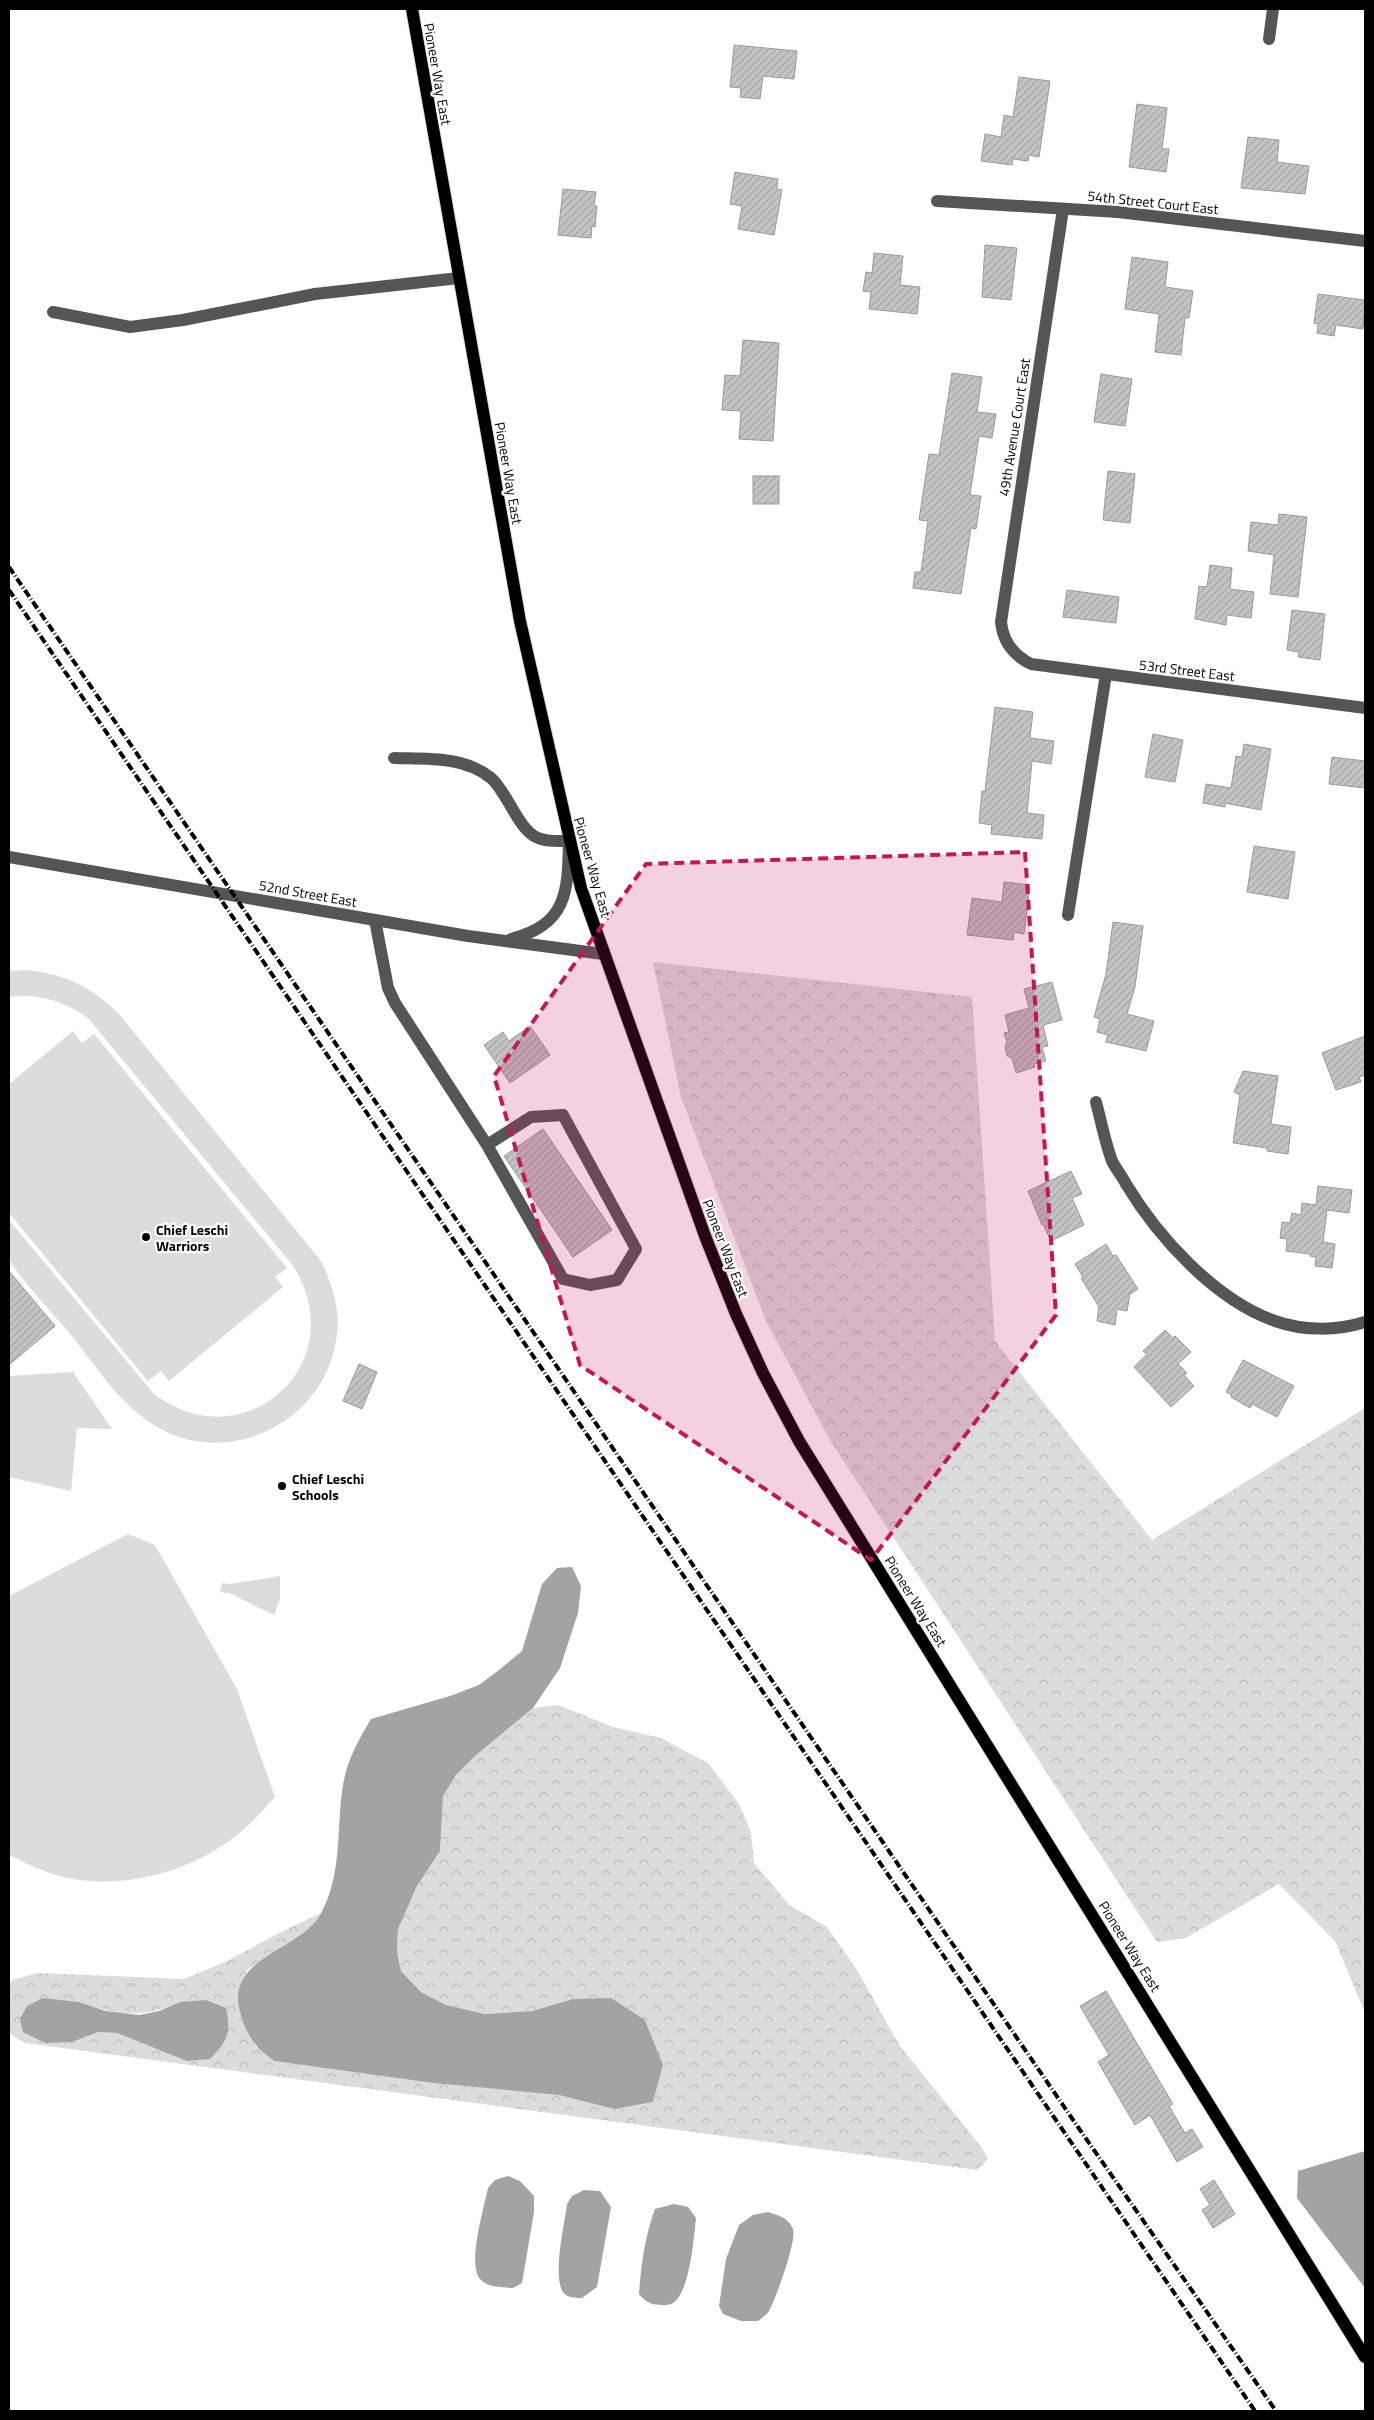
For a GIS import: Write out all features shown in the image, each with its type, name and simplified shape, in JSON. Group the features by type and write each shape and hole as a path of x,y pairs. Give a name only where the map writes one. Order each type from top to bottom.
{"main road":[{"name":"Pioneer Way East","path":"412,9 520,621 569,841 581,888 603,954 705,1236 736,1314 763,1373 799,1441 1365,2357"}],"street":[{"path":"1269,39 1273,9"},
{"name":"54th Street Court East","path":"936,201 1118,212 1365,241"},
{"name":"49th Avenue Court East","path":"1010,648 1002,634 1001,622 1063,209"},
{"path":"53,312 130,327 183,320 315,294 459,278"},
{"name":"53rd Street East","path":"1010,648 1019,658 1032,664 1365,708"},
{"path":"1068,915 1106,674"},
{"path":"394,758 440,759 465,764 490,777 505,793 526,830 538,838 569,841 568,871 563,895 557,911 541,929 506,940"},
{"name":"52nd Street East","path":"9,857 468,936 603,954"},
{"path":"375,920 388,988 395,1003 486,1145 563,1279 590,1285 617,1280 636,1249 563,1115 531,1117 486,1145"},
{"path":"1096,1102 1113,1162 1136,1200 1170,1245 1221,1291 1240,1305 1266,1317 1293,1326 1338,1328 1365,1322"}],"highlighted area":[{"path":"1025,852 1056,1315 871,1560 580,1365 494,1076 646,864"}],"green space":[{"path":"653,962 972,997 995,1341 1152,1540 1365,1408 1365,2013 1335,1941 1279,1884 1186,1938 1157,1942 830,1440 766,1321 681,1097"},
{"path":"27,970 54,975 77,983 99,996 119,1014 321,1261 332,1287 338,1324 330,1363 318,1388 300,1409 277,1426 252,1437 225,1442 197,1441 169,1433 153,1425 125,1402 11,1263 8,1249 9,1220 154,1394 189,1412 224,1416 256,1408 282,1390 301,1364 311,1333 307,1298 290,1262 88,1018 69,1007 41,997 9,997 9,971"},
{"name":"Chief Leschi Warriors","path":"73,1031 82,1043 94,1034 287,1268 275,1277 283,1287 169,1381 161,1371 148,1381 9,1213 9,1084"},
{"path":"73,1372 112,1429 77,1428 71,1491 9,1477 9,1376"},
{"path":"128,1534 155,1545 237,1689 275,1797 237,1835 220,1847 183,1866 163,1873 121,1881 71,1879 52,1874 9,1855 9,1596"},
{"path":"280,1576 280,1599 274,1615 229,1593 220,1592 222,1583 230,1584"},
{"path":"558,1705 613,1727 661,1738 708,1763 739,1804 751,1832 754,1863 789,1905 827,1927 857,1970 900,2046 982,2148 988,2159 977,2170 25,2043 9,2033 9,1987 12,1980 37,1973 184,1979 227,1961 321,1913 311,1928 247,1970 238,1994 242,2018 256,2046 274,2061 433,2083 559,2095 614,2109 653,2102 663,2065 645,2020 573,1999 532,2011 485,2014 446,2005 421,1992 401,1971 397,1953 398,1929 417,1886 440,1851 443,1796 456,1775 474,1757 533,1708","holes":["79,2002 106,2010 130,2013 153,2011 180,2002 160,2050 117,2033 98,2032"]}],"shaded area":[{"path":"572,1567 581,1586 578,1613 560,1668 533,1708 474,1757 456,1775 443,1796 440,1851 417,1886 398,1929 397,1953 401,1971 421,1992 446,2005 485,2014 532,2011 573,1999 611,1998 645,2020 663,2065 653,2102 614,2109 559,2095 433,2083 274,2061 259,2048 249,2035 241,2014 238,1994 242,1981 250,1970 261,1960 300,1935 320,1915 327,1900 336,1868 341,1801 347,1767 371,1719 450,1696 479,1685 499,1670 522,1651 542,1584 557,1568"},
{"path":"43,1998 79,2002 106,2011 139,2015 159,2011 180,2002 206,2000 226,2008 227,2036 221,2047 210,2059 187,2061 117,2033 98,2032 72,2042 45,2043 23,2032 20,2019 27,2006"},
{"path":"1365,2151 1365,2288 1297,2198 1298,2171"},
{"path":"508,2176 520,2181 534,2196 534,2212 522,2283 513,2288 483,2282 476,2272 475,2261 478,2235 488,2188 495,2180"},
{"path":"584,2190 600,2191 611,2207 597,2287 582,2298 576,2298 569,2297 561,2289 559,2279 560,2252 567,2204 572,2196"},
{"path":"674,2204 688,2207 696,2218 690,2263 679,2297 671,2304 655,2304 646,2301 639,2294 644,2251 655,2209"},
{"path":"768,2212 776,2214 789,2222 793,2229 792,2245 781,2283 769,2311 758,2321 741,2321 723,2314 719,2306 726,2259 739,2225 753,2215"}],"building":[{"path":"734,45 797,51 794,79 763,76 760,99 740,97 741,88 730,87"},
{"path":"1019,77 1050,81 1039,157 1029,155 1028,161 1013,159 1012,165 981,161 985,134 1001,137 1004,115 1013,117"},
{"path":"1137,104 1167,108 1162,149 1169,149 1166,172 1129,167"},
{"path":"1248,137 1279,140 1277,162 1309,166 1305,194 1241,188"},
{"path":"735,172 778,179 777,189 782,190 774,235 738,229 742,206 730,204"},
{"path":"563,189 596,192 594,206 597,206 595,227 592,226 591,238 558,235"},
{"path":"985,245 1017,248 1011,300 982,297"},
{"path":"874,253 903,256 900,285 920,287 917,314 869,309 871,292 863,291 866,272 872,273"},
{"path":"1132,257 1168,262 1165,287 1193,291 1189,318 1185,318 1181,355 1155,352 1159,314 1125,309"},
{"path":"1318,294 1365,300 1363,329 1336,325 1334,336 1317,333 1318,324 1314,323"},
{"path":"743,340 779,343 773,441 739,439 741,411 722,410 725,375 740,376"},
{"path":"952,373 982,377 977,412 996,414 992,438 979,436 970,495 981,496 976,529 971,528 961,594 913,588 915,572 921,572 928,521 919,520 929,454 939,455"},
{"path":"1101,374 1132,379 1125,426 1094,422"},
{"path":"1108,471 1135,474 1130,523 1103,520"},
{"path":"753,476 779,476 779,504 753,504"},
{"path":"1279,514 1307,517 1298,597 1270,594 1274,555 1248,551 1251,522 1278,525"},
{"path":"1210,565 1232,568 1230,589 1254,592 1251,618 1227,615 1226,625 1195,619 1199,586 1207,587"},
{"path":"1067,590 1119,597 1116,623 1063,617"},
{"path":"1292,610 1325,614 1320,660 1298,657 1299,652 1287,650"},
{"path":"995,707 1033,712 1030,738 1054,741 1051,764 1032,761 1027,813 1044,815 1042,839 991,834 992,825 979,823 982,791 985,791"},
{"path":"1153,734 1183,740 1175,782 1145,777"},
{"path":"1244,744 1271,749 1261,810 1225,803 1225,807 1203,803 1206,784 1231,788 1236,756 1242,757"},
{"path":"1332,757 1365,761 1365,788 1329,784"},
{"path":"1254,846 1295,852 1288,899 1247,892"},
{"path":"1004,882 1030,885 1024,934 1014,932 1013,940 967,935 972,898 1002,902"},
{"path":"1113,922 1143,926 1135,987 1127,1014 1154,1021 1146,1051 1106,1042 1108,1035 1097,1032 1100,1019 1094,1017 1106,974"},
{"path":"1052,982 1062,1020 1043,1025 1048,1046 1042,1047 1046,1061 1034,1064 1035,1067 1016,1073 1012,1058 1007,1056 1005,1047 1007,1042 1004,1033 1009,1032 1005,1015 1029,1008 1024,989"},
{"path":"530,1026 550,1055 510,1083 484,1045 503,1032 509,1041"},
{"path":"1365,1036 1365,1075 1359,1077 1361,1082 1336,1090 1322,1053"},
{"path":"1243,1071 1278,1076 1271,1124 1291,1127 1288,1154 1267,1151 1267,1148 1233,1143 1240,1095 1234,1092"},
{"path":"543,1129 612,1230 573,1257 504,1156"},
{"path":"1071,1171 1082,1194 1072,1198 1084,1225 1051,1241 1028,1191"},
{"path":"1318,1186 1352,1190 1349,1213 1327,1210 1323,1242 1335,1244 1332,1268 1315,1266 1316,1257 1310,1256 1310,1254 1286,1251 1287,1239 1280,1238 1282,1222 1290,1223 1292,1213 1301,1215 1302,1203 1316,1205"},
{"path":"1106,1244 1113,1256 1116,1255 1138,1289 1130,1294 1127,1311 1117,1309 1115,1325 1097,1321 1099,1307 1081,1278 1083,1277 1075,1264"},
{"path":"9,1271 55,1326 9,1365"},
{"path":"1165,1330 1173,1338 1175,1336 1191,1352 1178,1364 1187,1373 1184,1375 1194,1386 1171,1407 1134,1367 1147,1354 1143,1351"},
{"path":"1243,1360 1294,1386 1277,1417 1252,1404 1250,1408 1226,1392"},
{"path":"359,1364 377,1372 362,1409 343,1401"},
{"path":"1106,1991 1173,2104 1169,2106 1185,2133 1192,2129 1203,2147 1177,2162 1150,2115 1135,2125 1098,2062 1109,2055 1080,2006"},
{"path":"1214,2180 1235,2214 1213,2228 1202,2210 1210,2205 1200,2189"}],"railway":[{"path":"9,567 1080,2130 1276,2411"},
{"path":"9,590 1255,2411"}],"place":[{"name":"Chief Leschi Warriors","path":"146,1237"},
{"name":"Chief Leschi Schools","path":"282,1486"}]}
